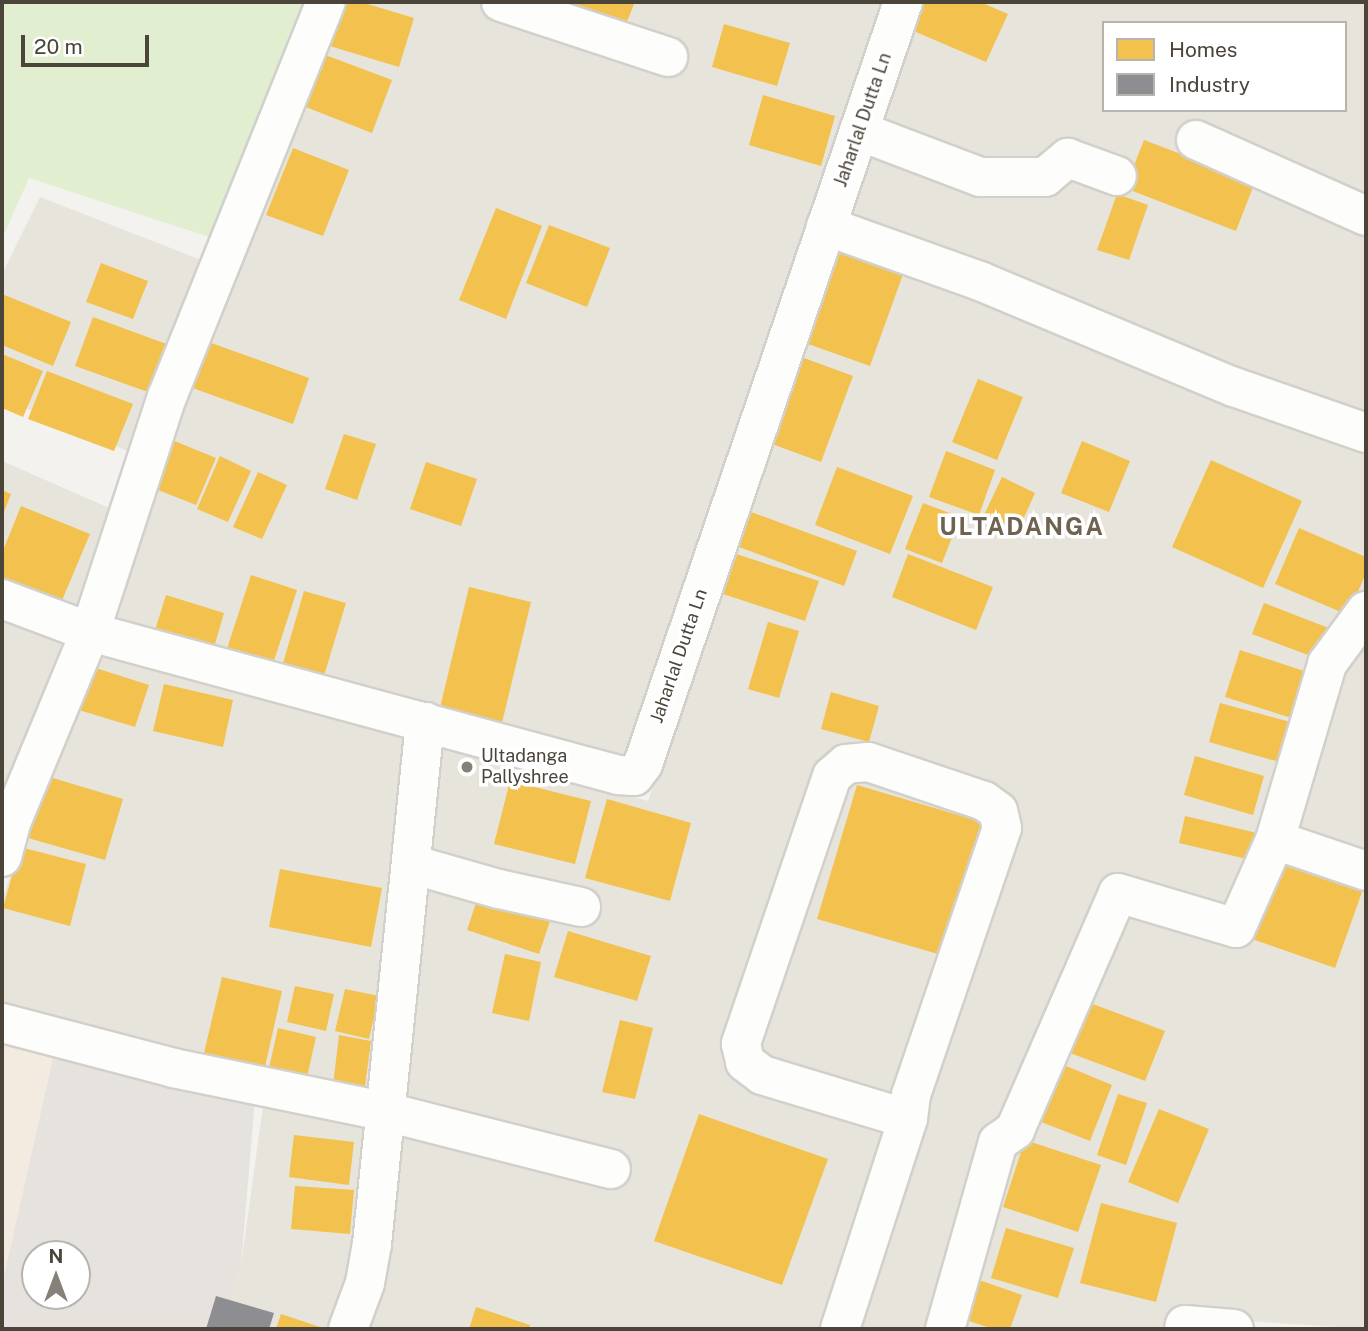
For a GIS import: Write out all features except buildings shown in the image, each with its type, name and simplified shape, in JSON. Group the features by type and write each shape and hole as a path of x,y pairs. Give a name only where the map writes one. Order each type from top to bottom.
{"street":[{"path":"5,832 90,632 167,397 326,2"},
{"path":"500,2 668,57"},
{"name":"Jaharlal Dutta Ln","path":"2,599 90,632 618,775 634,776 643,764 903,2"},
{"path":"859,131 980,177 1045,177 1068,158 1117,176"},
{"path":"1196,140 1366,216"},
{"path":"827,226 980,281 1234,387 1366,433"},
{"path":"945,1329 998,1142 1015,1130 1118,893 1236,928 1275,840 1327,664 1366,611"},
{"path":"348,1329 365,1283 387,1112 425,722"},
{"path":"840,1329 908,1119 911,1095 1002,828 998,811 984,801 868,762 846,764 832,776 741,1044 745,1062 762,1075 908,1119"},
{"path":"1275,840 1366,872"},
{"path":"411,864 499,889 581,907"},
{"path":"2,1023 173,1068 387,1112 611,1169"},
{"path":"1184,1327 1234,1329"}],"shaded area":[{"path":"342,2 888,2 633,771 106,620 146,459 2,398 2,274 40,197 237,274"},
{"path":"912,2 1366,2 1366,421 838,218"},
{"path":"838,242 1366,447 1366,1329 1175,1316 1171,1329 367,1329 434,740 648,801"},
{"path":"2,461 114,510 4,791 2,790"},
{"path":"98,642 415,727 356,1276 337,1329 223,1329 241,1265 264,1099 2,1014 2,902 26,824"},
{"path":"2,1038 55,1049 2,1286"},
{"path":"55,1049 255,1099 241,1265 223,1329 2,1329 2,1285"}],"green space":[{"path":"2,2 308,2 218,240 29,178 2,239"}],"place":[{"name":"Ultadanga Pallyshree","path":"467,767"}],"district":[{"name":"ULTADANGA","path":"1022,527"}]}
